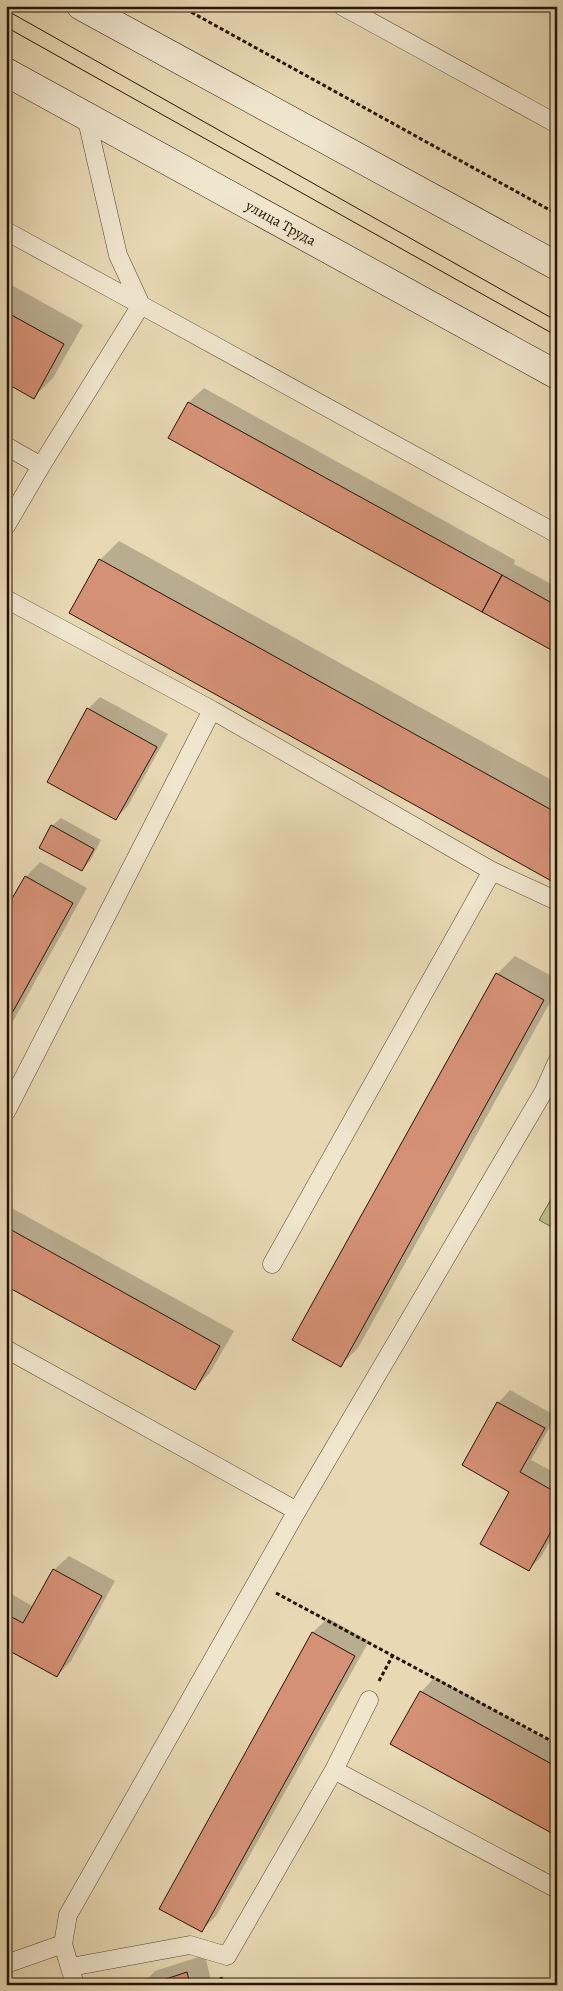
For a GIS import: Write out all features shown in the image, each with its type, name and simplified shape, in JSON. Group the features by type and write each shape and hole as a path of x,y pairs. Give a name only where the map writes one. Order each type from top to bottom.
{"main road":[{"path":"81,6 557,266"},
{"name":"улица Труда","path":"6,72 557,375"}],"lane":[{"path":"342,6 557,124"},
{"path":"86,116 118,255 141,305"},
{"path":"6,231 557,534"},
{"path":"6,526 141,305"},
{"path":"6,446 42,466"},
{"path":"6,599 212,710 492,871 557,901"},
{"path":"6,1112 212,710"},
{"path":"272,1264 492,871"},
{"path":"75,1985 63,1944 68,1915 297,1512 550,1095 557,1062"},
{"path":"6,1349 297,1512"},
{"path":"71,1967 190,1945 227,1956 334,1770 370,1700"},
{"path":"334,1770 557,1889"},
{"path":"6,1964 63,1944"}],"path":[{"path":"180,6 557,214"},
{"path":"257,1583 557,1744"},
{"path":"370,1700 393,1655"}],"green space":[{"path":"557,1189 557,1230 539,1220"}],"building":[{"path":"6,312 64,344 34,399 6,383"},
{"path":"188,402 502,575 482,612 168,438"},
{"path":"99,559 557,813 557,884 69,613"},
{"path":"502,575 557,606 557,653 482,612"},
{"path":"87,708 157,747 116,820 47,782"},
{"path":"51,825 94,849 82,871 39,848"},
{"path":"25,876 73,903 6,1024 6,909"},
{"path":"496,973 544,1000 341,1367 292,1340"},
{"path":"6,1227 220,1346 195,1390 6,1286"},
{"path":"497,1402 545,1428 520,1472 557,1493 557,1521 529,1571 480,1544 509,1492 462,1465"},
{"path":"53,1569 102,1596 57,1677 6,1649 6,1614 23,1623"},
{"path":"312,1632 355,1656 202,1932 159,1909"},
{"path":"420,1691 557,1767 557,1836 390,1744"},
{"path":"187,1972 190,1985 148,1985"}],"tram line":[{"path":"6,10 557,321"},
{"path":"6,27 557,336"}]}
